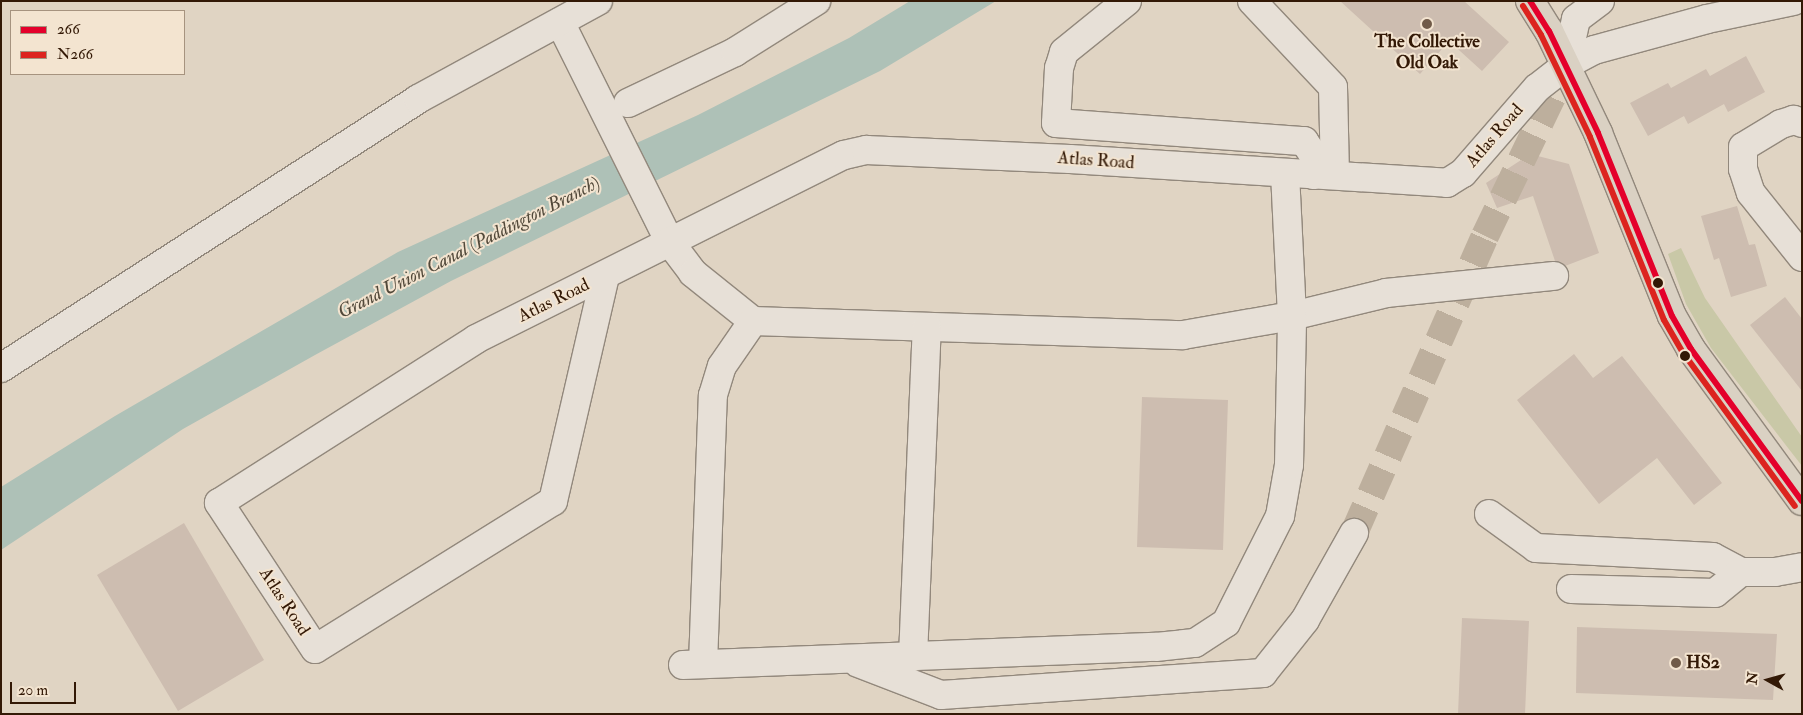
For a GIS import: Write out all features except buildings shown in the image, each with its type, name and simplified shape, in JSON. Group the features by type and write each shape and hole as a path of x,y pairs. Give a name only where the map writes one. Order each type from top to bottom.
{"main road":[{"path":"1530,1 1566,65 1598,133 1672,316 1691,350 1802,501"}],"street":[{"path":"1,368 418,99 598,1"},
{"path":"628,103 735,52 816,1"},
{"path":"1127,1 1064,52 1059,68 1056,123 1304,141 1324,175"},
{"path":"1252,1 1333,87 1324,175"},
{"path":"1566,65 1576,19 1600,1"},
{"name":"Atlas Road","path":"605,276 553,501 315,649 219,503 476,339 605,276 667,236 844,154 866,150 1070,159 1447,183 1463,173 1537,88 1566,65 1613,43 1707,19 1792,1"},
{"path":"560,22 667,236 694,273 752,322 1183,335 1292,316 1386,293 1554,276"},
{"path":"1802,123 1794,120 1781,124 1743,147 1743,169 1751,193 1802,257"},
{"path":"752,322 722,366 713,394 693,664 1156,647 1195,643 1226,623 1280,516 1289,465 1292,316 1285,174"},
{"path":"913,657 927,327"},
{"path":"1489,514 1536,548 1713,557 1741,572 1774,572 1802,567"},
{"path":"848,659 941,695 1264,673 1305,620 1354,533"},
{"path":"1571,589 1715,594 1741,572"}],"green space":[{"path":"1681,248 1705,298 1802,437 1802,466 1711,348 1686,304 1668,254"}],"water":[{"name":"Grand Union Canal (Paddington Branch)","path":"910,1 996,1 880,71 451,281 315,355 183,429 1,550 1,487 115,416 398,252 698,115 849,38"}],"tunnel":[{"path":"1354,533 1485,236 1570,59"}],"transit line":[{"name":"266","path":"1530,1 1549,31 1598,133 1672,316 1691,349 1802,501"},
{"name":"N266","path":"1523,6 1541,35 1590,137 1664,320 1684,354 1795,506"}],"place":[{"name":"The Collective Old Oak","path":"1427,24"},
{"name":"HS2","path":"1676,663"}]}
